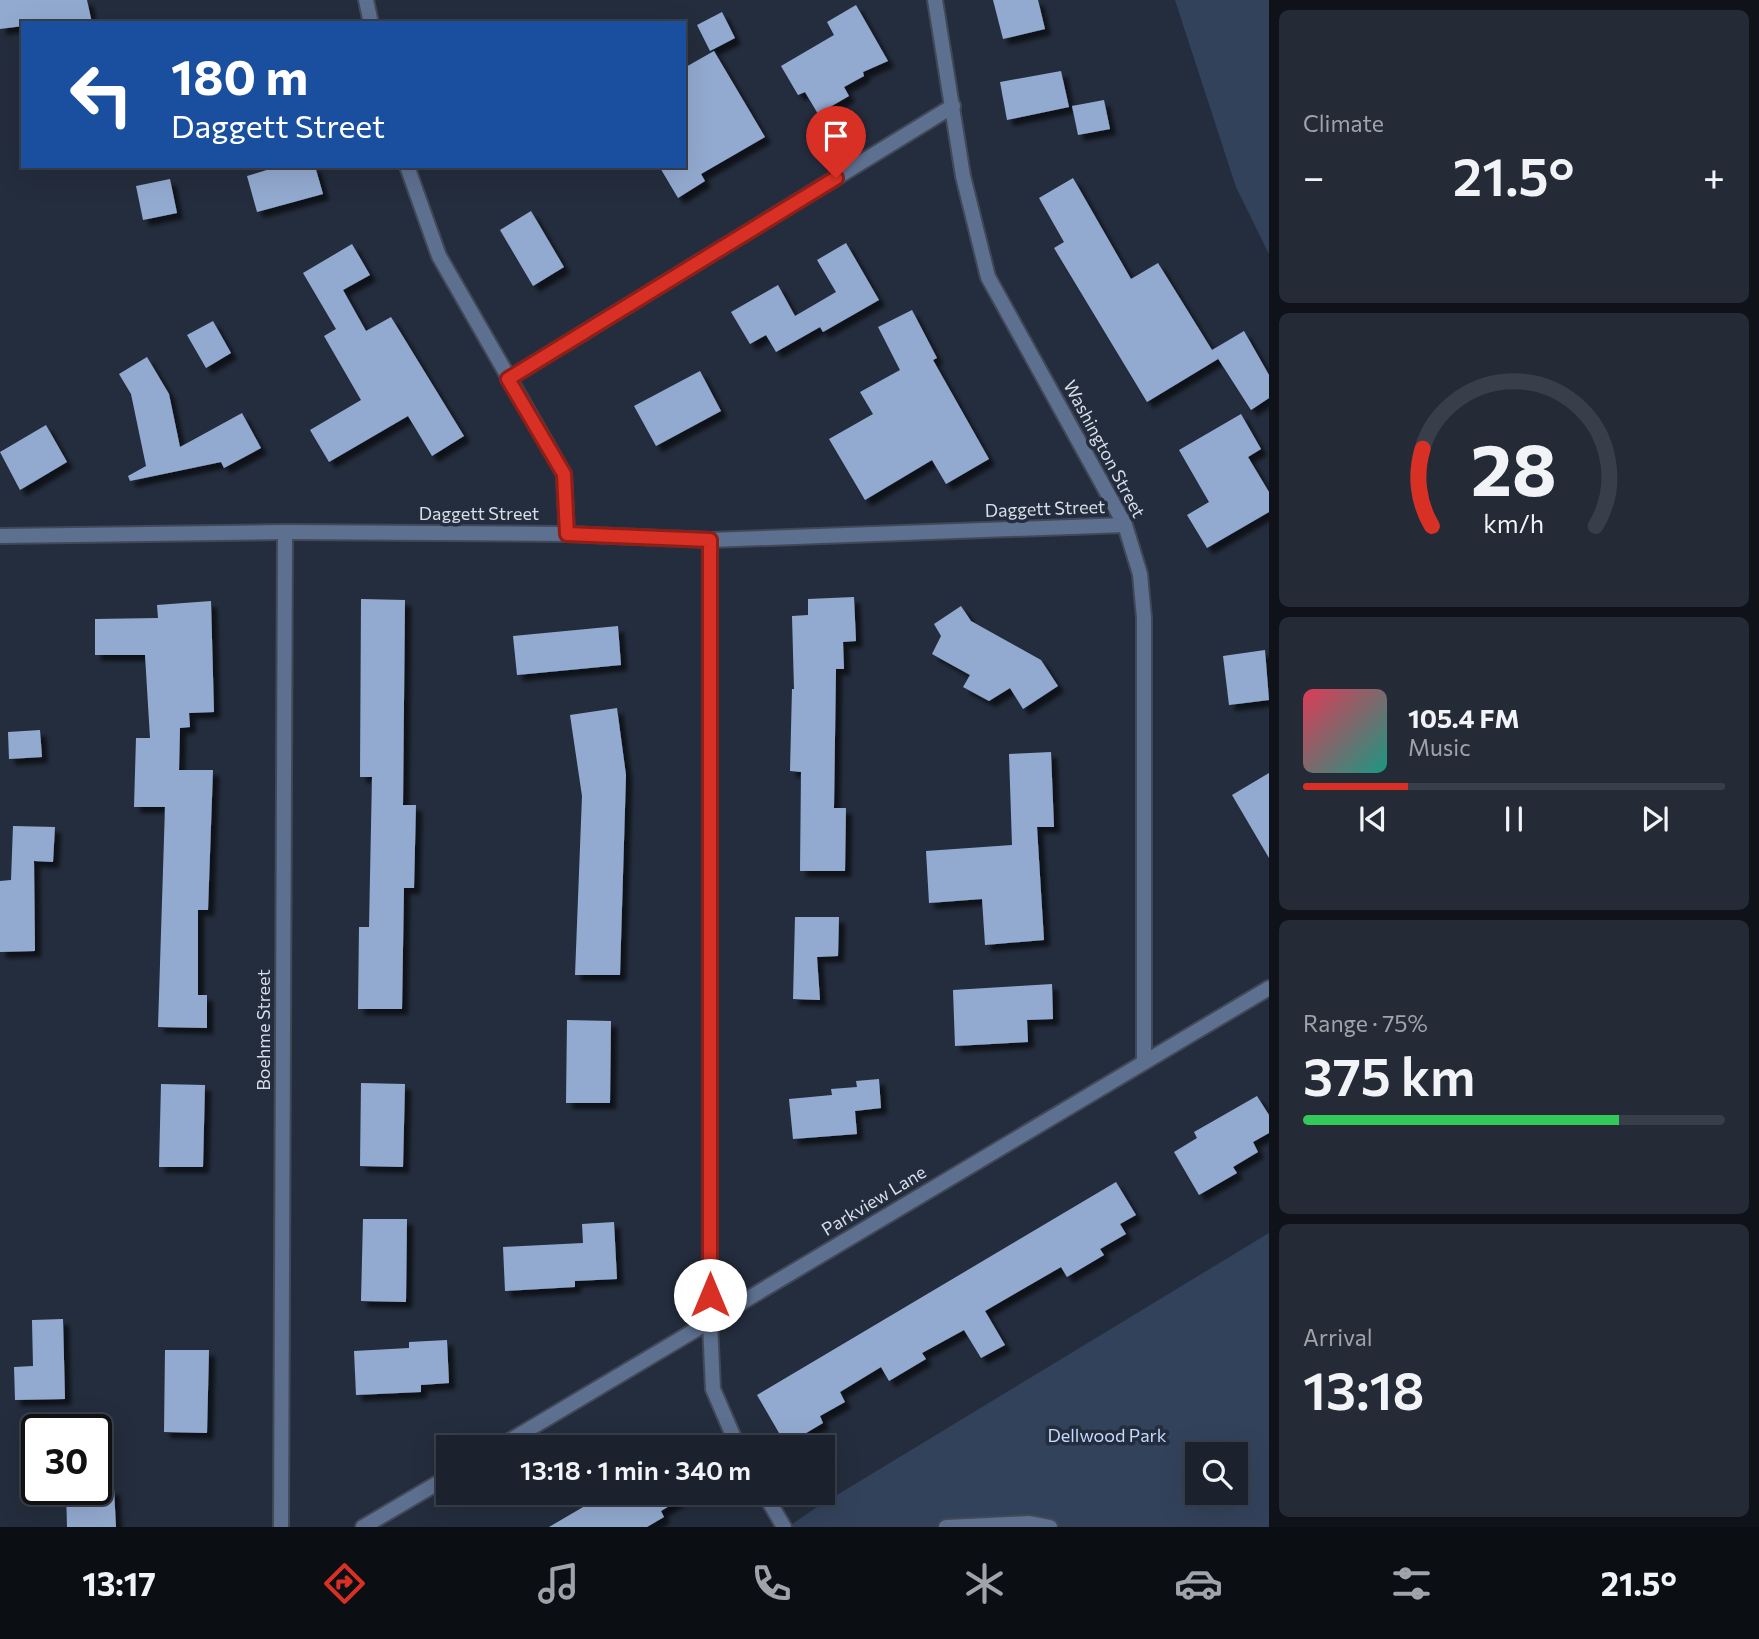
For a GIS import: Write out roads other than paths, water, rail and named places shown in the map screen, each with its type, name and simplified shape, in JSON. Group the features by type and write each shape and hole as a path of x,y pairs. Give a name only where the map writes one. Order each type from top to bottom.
{"street":[{"path":"366,0 371,21"},
{"name":"Washington Street","path":"935,0 963,176 988,278 1125,525 1140,574 1144,618 1144,1061"},
{"path":"508,379 953,106"},
{"path":"408,168 439,256 564,474 567,534"},
{"name":"Daggett Street","path":"0,536 285,532 567,534 710,540 1125,525"},
{"name":"Boehme Street","path":"281,1527 285,532"},
{"path":"710,540 710,1323 713,1390 733,1435"},
{"name":"Parkview Lane","path":"519,1435 1269,988"},
{"path":"363,1527 436,1484"},
{"path":"771,1505 784,1527"},
{"path":"946,1527 1030,1523 1050,1527"}],"park label":[{"name":"Dellwood Park","path":"1107,1436"}]}
